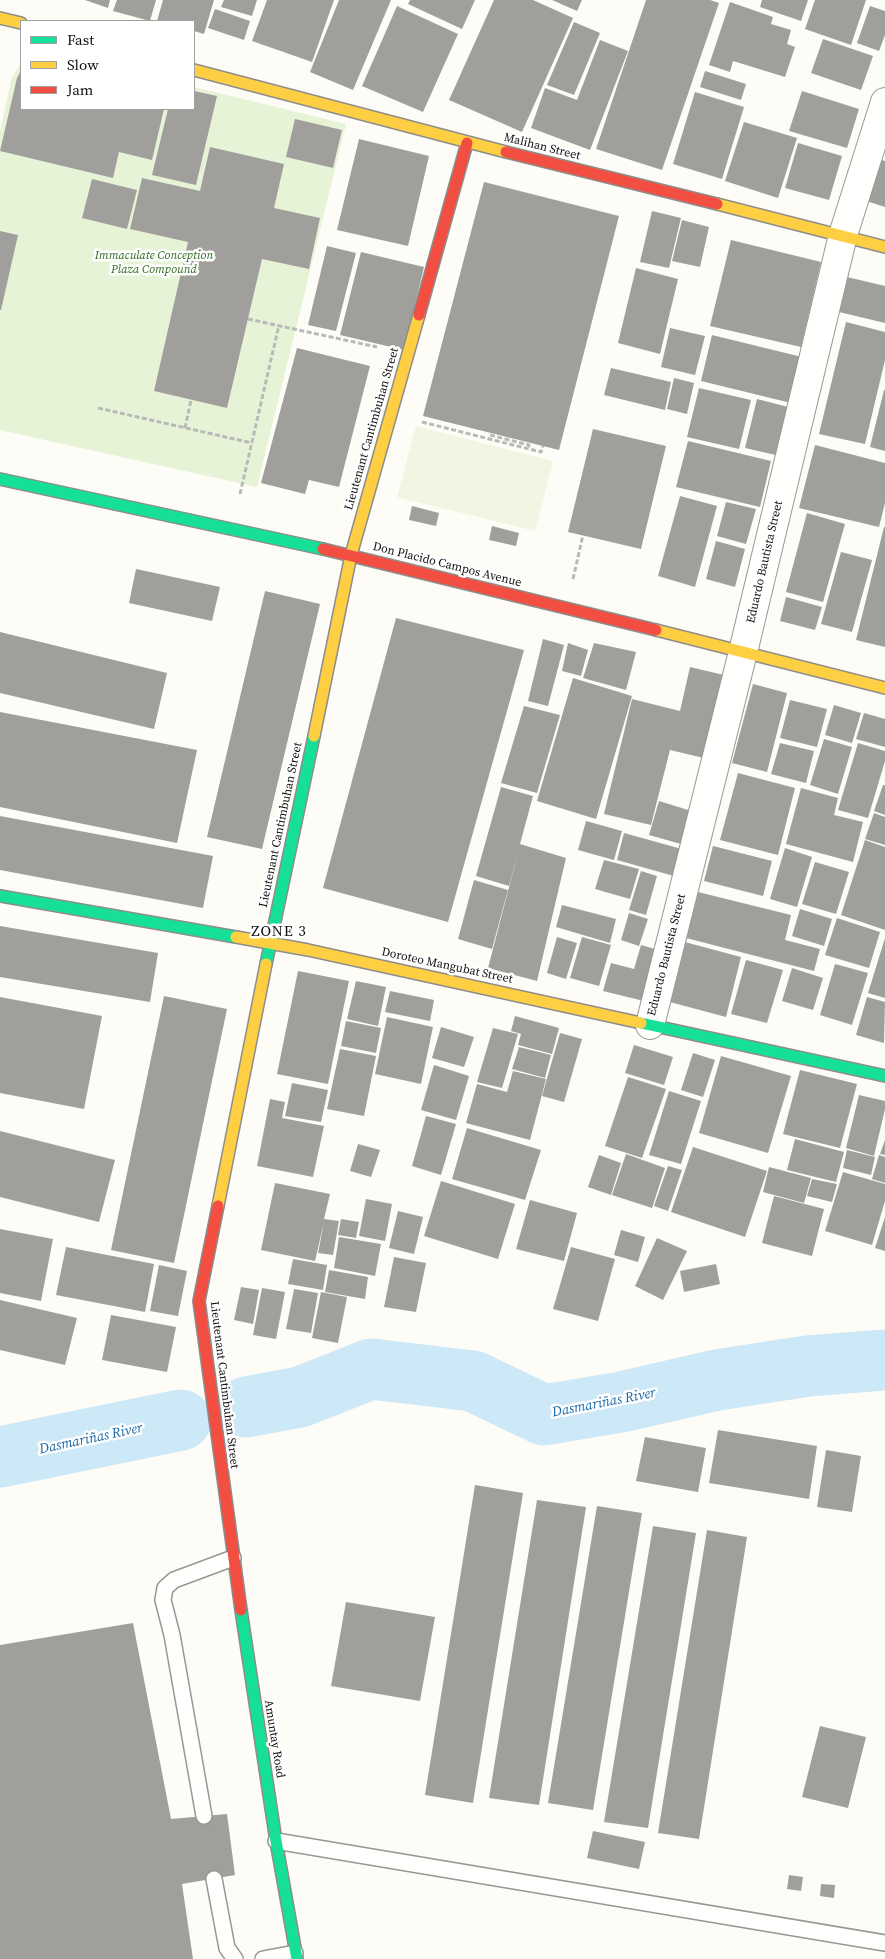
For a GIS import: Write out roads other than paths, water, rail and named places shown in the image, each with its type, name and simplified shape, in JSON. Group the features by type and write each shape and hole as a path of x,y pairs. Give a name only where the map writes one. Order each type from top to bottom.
{"street":[{"path":"0,18 20,23"},
{"name":"Malihan Street","path":"195,70 467,143 885,247"},
{"name":"Eduardo Bautista Street","path":"650,1024 743,652 842,235 885,102"},
{"name":"Lieutenant Cantimbuhan Street","path":"228,1522 199,1301 270,943 351,555 467,143"},
{"name":"Don Placido Campos Avenue","path":"0,479 351,555 885,688"},
{"name":"Doroteo Mangubat Street","path":"0,896 270,943 885,1076"},
{"name":"Amuntay Road","path":"228,1522 276,1841 296,1956"}],"lane":[{"path":"204,1816 172,1634 163,1600 165,1588 174,1580 233,1558"},
{"path":"276,1841 885,1943"},
{"path":"214,1878 228,1948 235,1959"},
{"path":"263,1959 296,1956"}],"waterway":[{"name":"Dasmariñas River","path":"246,1407 300,1397 371,1369 473,1381 544,1415 621,1402 717,1380 808,1366 885,1360"},
{"name":"Dasmariñas River","path":"0,1457 181,1420"}],"district":[{"name":"ZONE 3","path":"279,932"}],"park label":[{"name":"Immaculate Conception Plaza Compound","path":"154,263"}]}
